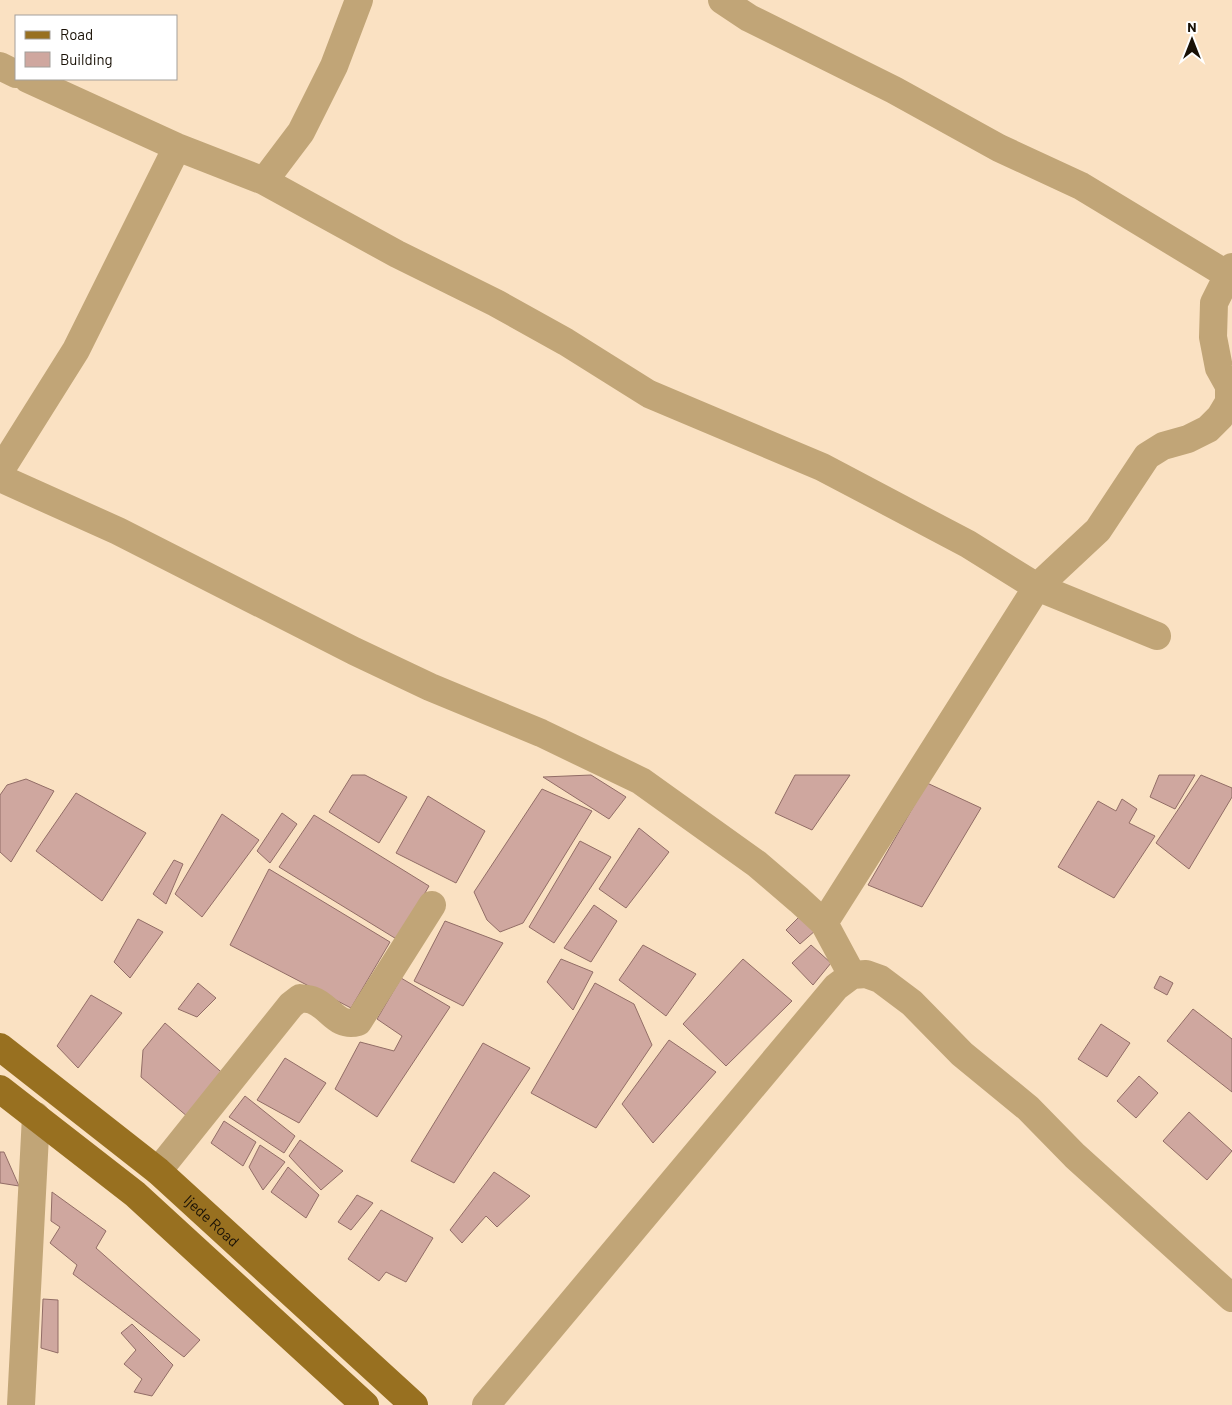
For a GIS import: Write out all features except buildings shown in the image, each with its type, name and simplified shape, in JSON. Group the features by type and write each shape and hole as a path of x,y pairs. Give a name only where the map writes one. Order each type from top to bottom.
{"main road":[{"name":"Ijede Road","path":"0,1047 158,1170 414,1405"},
{"path":"0,1088 135,1194 365,1405"}],"street":[{"path":"264,180 301,132 334,66 359,0"},
{"path":"722,0 749,18 894,90 999,148 1081,186 1230,271 1214,303 1213,338 1219,368 1228,386 1229,402 1220,417 1208,429 1188,440 1163,446 1147,456 1098,530 1037,586 824,923"},
{"path":"0,66 15,74"},
{"path":"30,80 177,147 264,180 398,254 496,303 566,342 650,394 822,467 968,544 1037,586 1157,636"},
{"path":"0,471 76,350 177,147"},
{"path":"0,478 118,531 421,683 541,733 641,781 757,864 824,923 852,975"},
{"path":"158,1170 291,1005 300,998 313,1000 339,1020 349,1025 358,1022 432,905"},
{"path":"486,1405 836,987 852,975 866,974 880,979 912,1003 962,1054 1028,1108 1075,1156 1232,1298"},
{"path":"22,1405 36,1116"}]}
